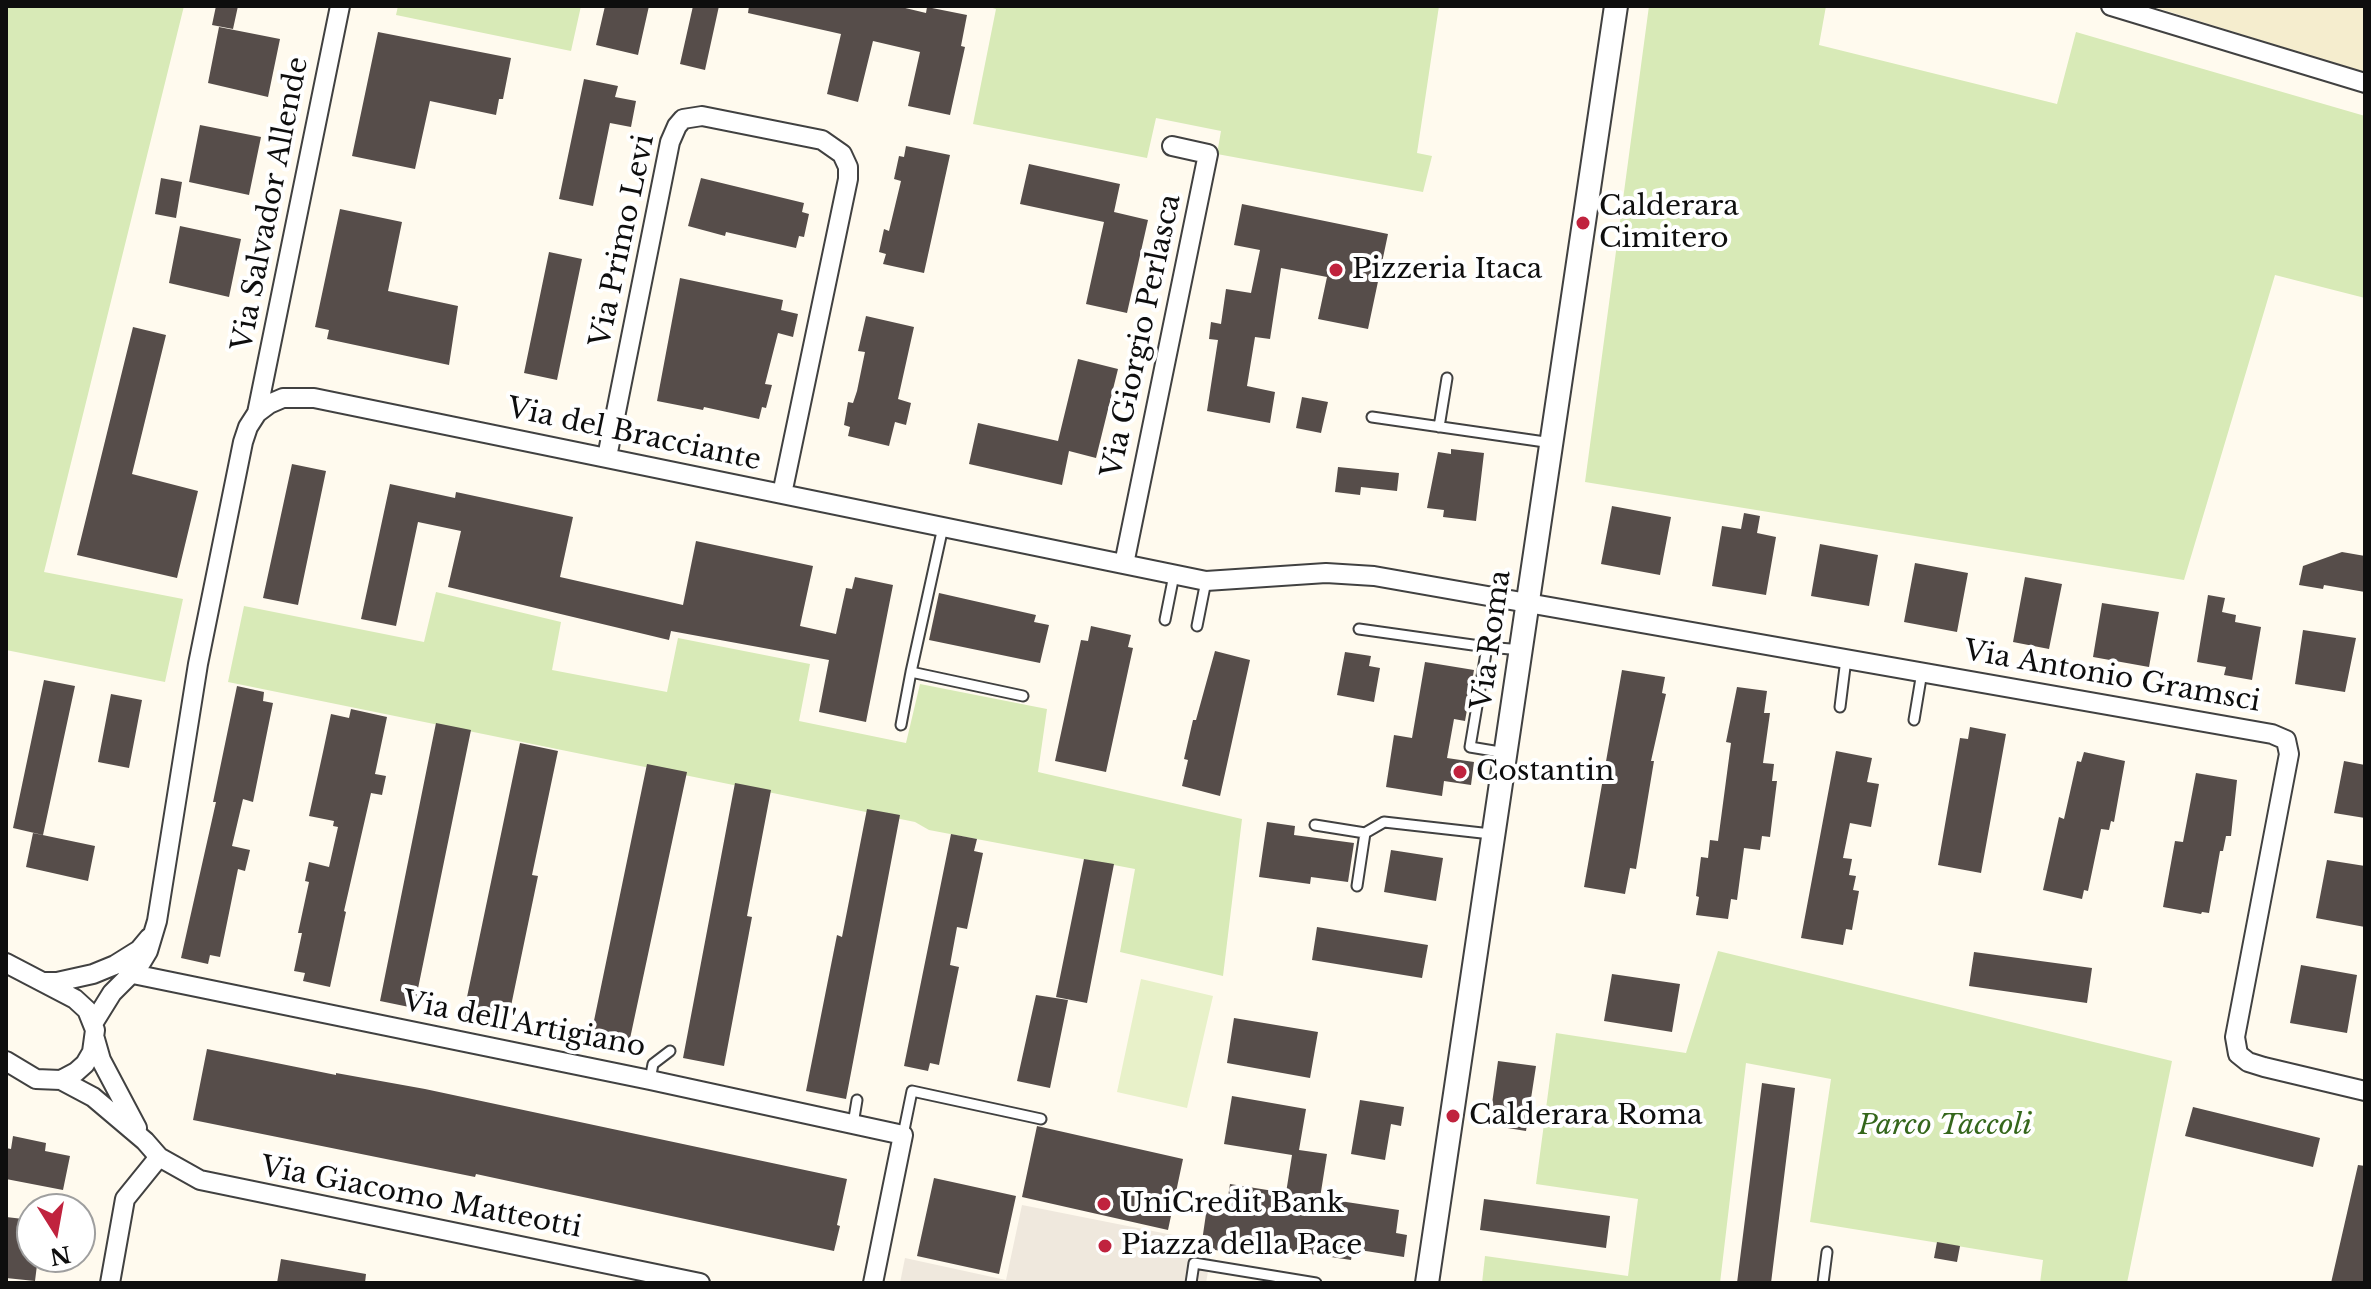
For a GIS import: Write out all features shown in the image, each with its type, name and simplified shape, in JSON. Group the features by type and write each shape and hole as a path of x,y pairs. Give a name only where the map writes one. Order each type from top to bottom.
{"street":[{"name":"Via Salvador Allende","path":"257,413 340,6"},
{"name":"Via Roma","path":"1427,1283 1616,6"},
{"path":"2111,6 2365,83"},
{"name":"Via Primo Levi","path":"607,457 670,142 677,126 683,119 702,116 822,140 842,154 848,167 848,179 782,494"},
{"name":"Via Giorgio Perlasca","path":"1124,564 1208,154 1172,146"},
{"name":"Via del Bracciante","path":"257,413 283,398 314,398 1206,581 1350,574 1527,605"},
{"path":"61,1080 85,1064 92,1052 94,1031 112,993 133,974 148,951 154,933 198,664 243,442 257,413"},
{"name":"Via Antonio Gramsci","path":"1527,605 1922,671 2272,734 2286,740 2289,754 2235,1037 2238,1054 2248,1062 2365,1091"},
{"path":"45,982 93,974 115,965 139,950 154,933"},
{"path":"6,963 75,999 87,1010 94,1031"},
{"name":"Via dell'Artigiano","path":"133,974 903,1135"},
{"name":"Via Giacomo Matteotti","path":"94,1031 101,1060 145,1141"},
{"name":"Via Giacomo Matteotti","path":"6,1061 36,1079 61,1080 93,1097 145,1141 159,1157 187,1175 216,1185 700,1283"},
{"path":"873,1283 903,1135"},
{"path":"110,1283 125,1199 159,1157"}],"lane":[{"path":"1439,427 1447,378"},
{"path":"1372,417 1552,443"},
{"path":"901,725 943,527"},
{"path":"1165,620 1174,575"},
{"path":"1197,626 1206,581"},
{"path":"1359,629 1522,650"},
{"path":"1487,647 1470,747 1506,753"},
{"path":"1840,707 1846,658"},
{"path":"1914,720 1922,671"},
{"path":"911,672 1023,696"},
{"path":"1315,825 1365,833 1384,822 1494,834"},
{"path":"1357,886 1365,833"},
{"path":"650,1080 653,1064 670,1051"},
{"path":"903,1135 912,1091 1041,1119"},
{"path":"853,1124 857,1100"},
{"path":"1823,1283 1827,1252"},
{"path":"1191,1283 1194,1263 1316,1283"}],"shaded area":[{"path":"2151,6 2365,6 2365,73"},
{"name":"Piazza della Pace","path":"1022,1205 1198,1240 1196,1251 1211,1254 1206,1283 900,1283 905,1258 1006,1280"}],"green space":[{"path":"6,6 184,6 44,572 183,599 165,682 6,650"},
{"path":"398,6 581,6 571,51 396,15"},
{"path":"986,6 1439,6 1417,153 1432,156 1423,192 1217,154 1221,131 1156,118 1147,158 973,124 996,9"},
{"path":"1649,6 1826,6 1819,45 2057,104 2076,32 2365,116 2365,298 2275,275 2184,580 1585,482"},
{"path":"436,592 561,622 552,670 667,692 678,638 810,664 799,721 906,743 920,684 1047,709 1038,772 1242,819 1223,976 1120,952 1135,869 929,830 915,822 228,682 244,606 424,642"},
{"name":"Parco Taccoli","path":"1718,951 2172,1061 2127,1283 2040,1283 2043,1260 1810,1222 1831,1079 1746,1063 1720,1283 1482,1283 1485,1256 1628,1276 1638,1199 1536,1184 1556,1033 1686,1053"},
{"path":"1141,979 1213,996 1187,1108 1117,1092"}],"building":[{"path":"216,6 238,6 233,29 212,25"},
{"path":"605,6 649,6 638,55 596,45"},
{"path":"693,6 719,6 705,70 680,64"},
{"path":"749,6 897,6 926,13 927,7 967,15 961,46 965,47 950,115 908,106 920,52 873,41 858,102 827,94 841,34 748,13"},
{"path":"219,27 280,39 268,97 208,83"},
{"path":"378,32 511,58 503,99 499,99 496,115 430,101 415,169 352,156"},
{"path":"584,79 618,86 615,97 636,101 631,127 610,123 593,206 559,199"},
{"path":"200,125 261,137 249,195 189,182"},
{"path":"906,146 950,155 924,273 883,264 886,254 879,252 884,229 889,231 901,181 894,179 899,156 904,157"},
{"path":"1029,164 1120,184 1114,212 1148,220 1127,313 1086,304 1104,222 1020,204"},
{"path":"161,178 182,182 176,218 155,214"},
{"path":"701,178 804,203 802,212 809,214 804,237 799,236 796,248 726,232 725,236 688,226"},
{"path":"1242,204 1388,234 1368,329 1318,319 1327,277 1281,268 1270,339 1255,337 1247,386 1275,392 1270,423 1207,411 1218,340 1209,339 1211,322 1221,324 1226,289 1251,293 1260,250 1234,245"},
{"path":"340,209 402,222 388,291 458,306 449,365 327,339 329,330 315,327"},
{"path":"180,226 241,239 229,297 169,283"},
{"path":"549,252 582,259 557,380 524,373"},
{"path":"680,278 783,300 781,310 798,314 793,337 778,333 765,384 772,385 766,408 762,407 759,419 657,401"},
{"path":"866,316 914,327 898,399 911,403 906,425 895,422 889,446 848,436 850,427 844,425 848,402 853,403 857,391 865,352 858,351"},
{"path":"133,327 166,335 132,474 198,491 177,578 77,555"},
{"path":"1078,359 1118,369 1096,458 1069,451 1062,485 969,464 978,423 1058,441"},
{"path":"1302,397 1328,402 1321,433 1296,428"},
{"path":"1451,449 1484,453 1476,521 1443,517 1444,510 1427,508 1438,452 1451,454"},
{"path":"292,464 326,471 298,605 263,598"},
{"path":"1338,467 1399,473 1397,491 1361,487 1360,495 1335,492"},
{"path":"390,484 455,498 456,492 573,517 560,577 683,605 696,541 813,566 800,626 836,634 846,588 852,589 855,577 893,585 866,722 819,712 829,660 671,631 669,640 448,587 461,531 418,522 396,626 361,619"},
{"path":"1612,506 1671,517 1660,575 1601,564"},
{"path":"1744,513 1760,516 1757,533 1776,537 1766,595 1712,586 1722,526 1741,529"},
{"path":"1820,544 1878,555 1869,606 1811,596"},
{"path":"2342,552 2365,556 2365,592 2324,585 2323,589 2299,585 2303,566"},
{"path":"1915,563 1968,573 1957,632 1904,622"},
{"path":"2025,577 2062,584 2049,649 2013,642"},
{"path":"939,593 1036,615 1034,622 1049,625 1040,663 929,640"},
{"path":"2208,595 2225,598 2222,612 2236,615 2235,622 2261,627 2252,680 2224,675 2226,667 2197,662"},
{"path":"2102,603 2159,612 2149,667 2093,657"},
{"path":"1091,626 1131,635 1128,647 1133,648 1106,772 1055,761 1081,640 1088,641"},
{"path":"2303,630 2356,638 2345,692 2295,684"},
{"path":"1215,651 1250,660 1220,796 1182,786 1188,760 1184,759 1193,720 1196,720"},
{"path":"1345,652 1371,656 1369,666 1380,668 1374,702 1337,695"},
{"path":"1425,662 1474,670 1465,721 1454,719 1447,758 1474,762 1471,785 1444,781 1442,796 1386,787 1394,735 1412,738"},
{"path":"1622,670 1665,677 1662,693 1666,694 1651,761 1654,761 1636,869 1630,868 1625,894 1584,887"},
{"path":"44,680 75,686 43,835 13,828"},
{"path":"237,686 264,692 263,701 273,703 253,802 243,799 232,846 250,850 245,871 238,869 220,957 210,955 208,964 181,958 216,802 213,802"},
{"path":"1737,687 1767,691 1764,713 1770,713 1763,763 1774,764 1772,781 1777,781 1770,837 1762,836 1760,850 1744,848 1737,900 1731,899 1728,919 1696,915 1699,897 1696,896 1701,857 1708,858 1710,840 1718,841 1731,743 1726,742"},
{"path":"111,694 142,700 129,768 98,762"},
{"path":"351,709 387,717 375,774 386,776 382,795 371,793 330,987 303,981 305,973 294,971 302,933 298,933 309,882 305,881 309,862 329,867 338,827 333,826 334,821 309,816 331,714 349,718"},
{"path":"436,723 471,730 414,1008 380,1001"},
{"path":"1970,727 2006,734 1981,873 1938,865 1960,738 1968,739"},
{"path":"520,743 558,751 532,875 538,876 506,1030 462,1021"},
{"path":"1836,751 1872,758 1867,782 1879,784 1871,827 1850,823 1843,858 1852,859 1849,875 1856,876 1853,890 1859,891 1852,930 1846,929 1843,945 1801,938"},
{"path":"2084,752 2125,761 2114,822 2111,821 2109,830 2101,829 2088,891 2084,890 2082,899 2043,890 2059,817 2064,819 2077,761 2081,762"},
{"path":"2344,761 2365,765 2365,818 2334,813"},
{"path":"647,764 687,772 628,1048 590,1040"},
{"path":"2196,773 2237,780 2231,836 2226,836 2223,851 2220,851 2209,913 2201,914 2163,907 2175,841 2183,842"},
{"path":"735,783 771,790 747,916 752,917 724,1066 683,1058"},
{"path":"867,809 900,815 846,1099 806,1091 837,935 842,937"},
{"path":"1267,822 1295,826 1294,835 1354,843 1348,882 1311,877 1310,884 1259,877"},
{"path":"33,833 95,846 88,881 26,867"},
{"path":"951,834 977,839 974,851 983,853 967,929 957,927 950,965 959,967 939,1065 930,1063 928,1071 904,1066"},
{"path":"1391,850 1443,858 1436,901 1384,892"},
{"path":"1084,859 1114,864 1087,1003 1056,997"},
{"path":"2327,860 2365,866 2365,927 2316,918"},
{"path":"1317,927 1428,945 1422,978 1312,960"},
{"path":"1974,952 2092,968 2087,1003 1969,986"},
{"path":"2301,965 2357,975 2347,1033 2290,1023"},
{"path":"1612,974 1680,984 1672,1032 1604,1021"},
{"path":"1036,995 1068,1000 1050,1088 1017,1081"},
{"path":"1234,1018 1318,1032 1310,1078 1227,1063"},
{"path":"207,1049 425,1089 847,1179 834,1251 476,1174 475,1177 193,1120"},
{"path":"1498,1061 1536,1066 1526,1131 1489,1125"},
{"path":"1762,1083 1795,1088 1771,1283 1737,1283"},
{"path":"1232,1096 1306,1109 1299,1150 1327,1154 1320,1198 1399,1210 1396,1233 1407,1235 1404,1257 1353,1249 1351,1260 1224,1241 1222,1251 1201,1248 1207,1207 1226,1210 1230,1184 1286,1193 1292,1155 1224,1144"},
{"path":"1360,1100 1404,1107 1401,1126 1391,1124 1385,1160 1351,1154"},
{"path":"2193,1107 2320,1138 2313,1167 2185,1136"},
{"path":"1037,1126 1183,1159 1168,1230 1022,1197"},
{"path":"13,1136 46,1143 45,1151 70,1156 63,1190 6,1179 6,1148 11,1149"},
{"path":"2358,1165 2365,1166 2363,1283 2331,1283"},
{"path":"934,1178 1016,1196 999,1274 917,1256"},
{"path":"1484,1199 1610,1216 1606,1248 1480,1230"},
{"path":"6,1217 16,1218 16,1273 36,1273 35,1281 6,1278"},
{"path":"1937,1242 1960,1246 1957,1262 1934,1258"},
{"path":"281,1259 366,1274 365,1283 277,1283"}],"place":[{"name":"Calderara Cimitero","path":"1583,223"},
{"name":"Pizzeria Itaca","path":"1336,270"},
{"name":"Costantin","path":"1460,772"},
{"name":"Calderara Roma","path":"1453,1116"},
{"name":"UniCredit Bank","path":"1104,1204"},
{"name":"Piazza della Pace","path":"1105,1246"}]}
